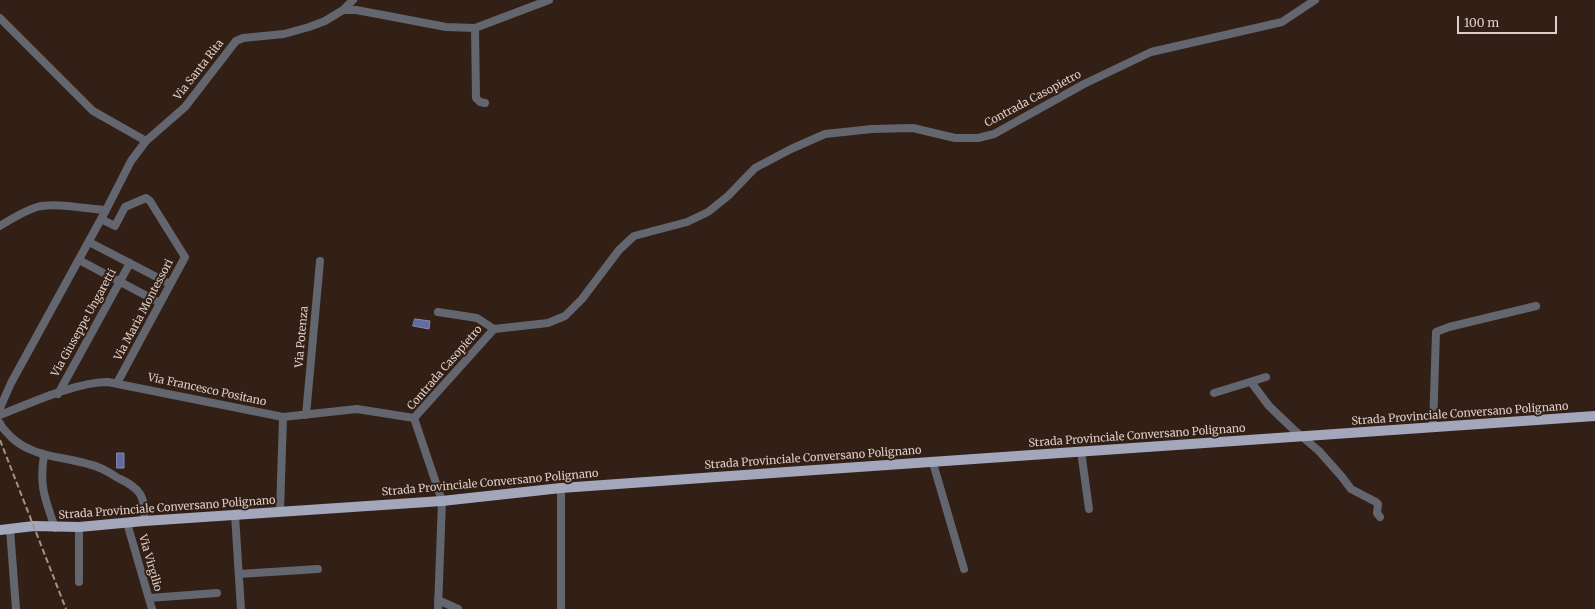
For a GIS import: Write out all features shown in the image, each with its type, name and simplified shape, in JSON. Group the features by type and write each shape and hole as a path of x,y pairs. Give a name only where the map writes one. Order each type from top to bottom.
{"main road":[{"name":"Strada Provinciale Conversano Polignano","path":"5,529 34,526 55,528 79,527 144,521 442,501 561,488 1595,416"}],"street":[{"name":"Via Santa Rita","path":"0,408 11,383 89,242 131,161 146,141 185,107 236,42 243,38 284,34 309,27 325,21 344,10 354,0"},
{"path":"344,10 356,10 446,27 475,28 549,0"},
{"name":"Contrada Casopietro","path":"442,501 414,418 494,329 548,323 565,316 582,299 619,250 634,236 687,222 708,212 728,196 754,168 825,134 872,129 913,128 954,138 978,138 994,134 1084,84 1151,52 1282,22 1316,0"},
{"path":"0,18 93,111 146,141"},
{"path":"475,28 476,98 480,102 485,103"},
{"name":"Via Maria Montessori","path":"101,219 114,226 125,207 146,198 150,200 185,257 117,383"},
{"path":"0,226 25,212 40,207 54,206 106,210"},
{"path":"89,242 170,284"},
{"path":"79,260 160,303"},
{"name":"Via Potenza","path":"306,415 320,261"},
{"name":"Via Giuseppe Ungaretti","path":"58,394 130,263"},
{"path":"1434,428 1436,332 1439,329 1536,306"},
{"path":"438,312 477,318 494,329"},
{"path":"1214,393 1266,377"},
{"name":"Via Francesco Positano","path":"0,415 89,383 100,382 117,383 283,418 357,409 414,418"},
{"path":"1251,382 1269,406 1329,462 1351,489 1378,504 1377,513 1380,517"},
{"path":"280,512 283,418"},
{"path":"0,423 2,428 23,447 44,455 99,467 129,483 143,499 144,521"},
{"path":"1081,451 1089,509"},
{"path":"44,455 41,471 43,493 55,528"},
{"path":"933,462 964,570"},
{"path":"561,488 561,609"},
{"path":"438,609 442,501"},
{"path":"235,515 241,609"},
{"name":"Via Virgilio","path":"127,523 152,609"},
{"path":"79,527 79,582"},
{"path":"5,529 16,609"},
{"path":"239,574 318,569"},
{"path":"149,598 217,593"},
{"path":"438,600 458,609"}],"water":[{"path":"415,319 430,321 429,329 413,326"},
{"path":"117,453 124,453 124,468 117,468"}],"railway":[{"path":"0,440 66,609"}]}
